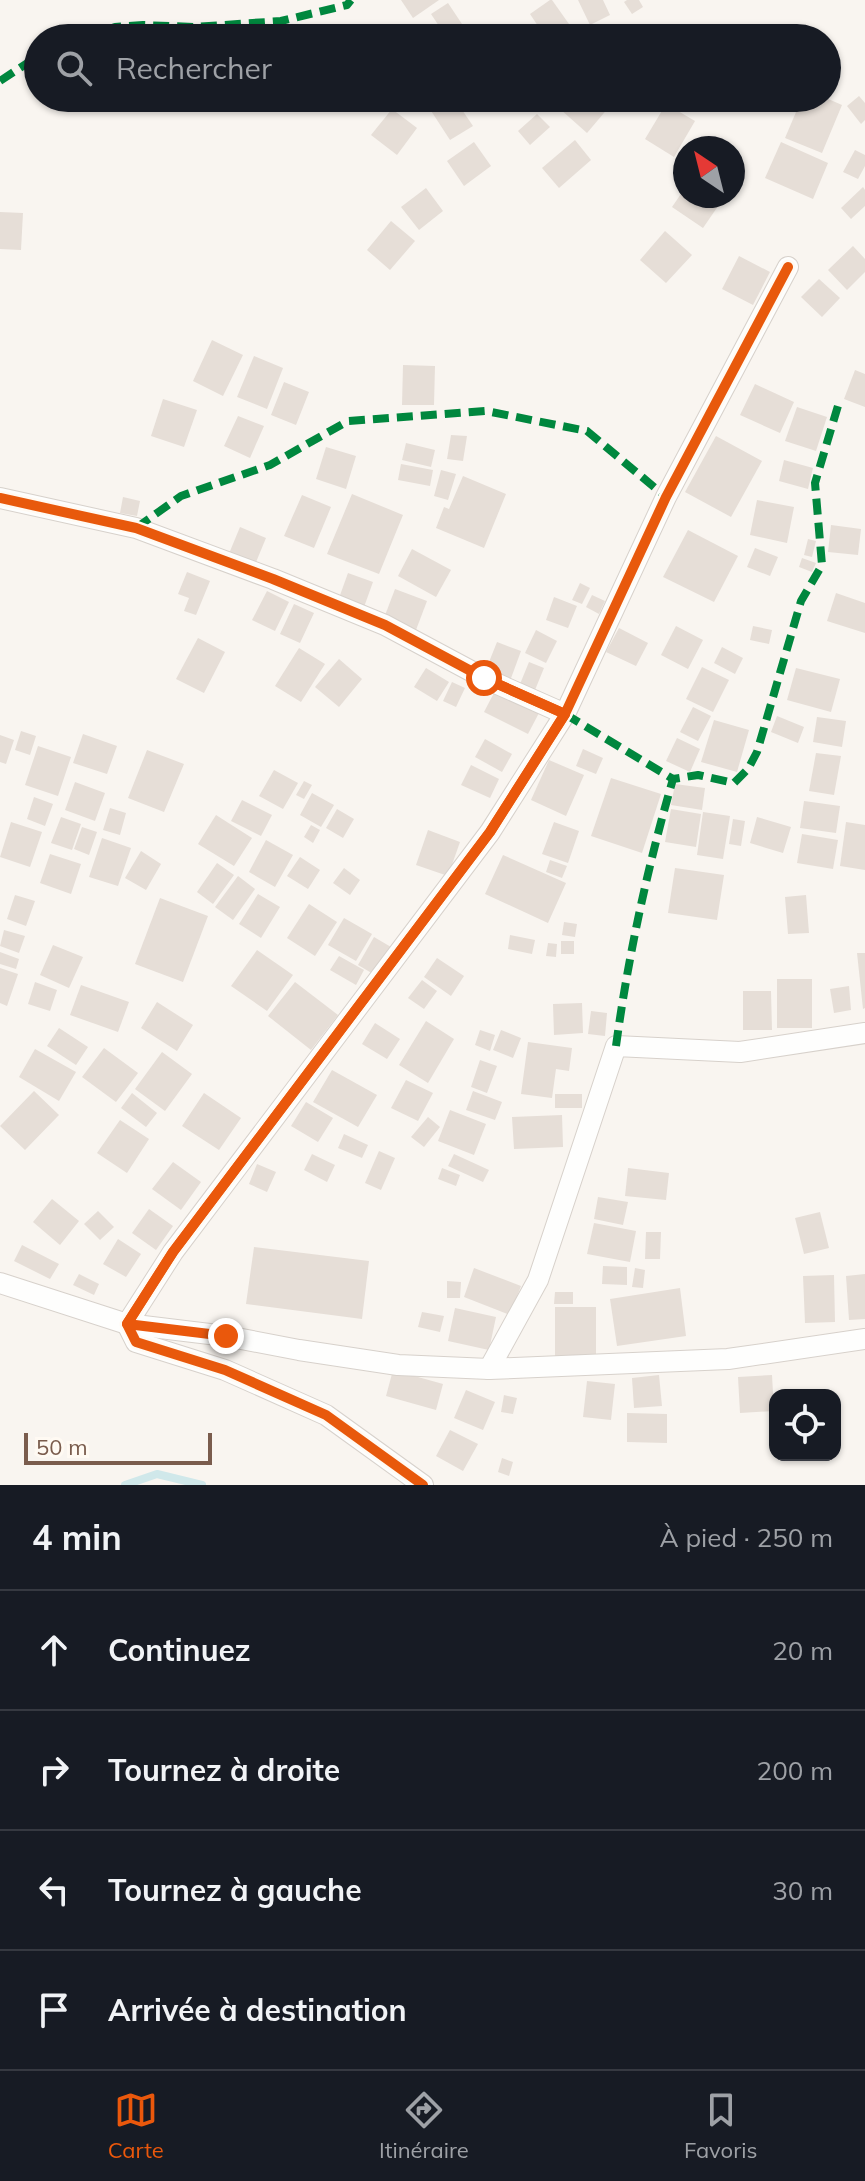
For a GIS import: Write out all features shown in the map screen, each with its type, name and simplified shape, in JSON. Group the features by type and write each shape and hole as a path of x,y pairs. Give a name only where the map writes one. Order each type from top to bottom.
{"street":[{"path":"127,1324 173,1252 490,832 565,714 666,497 788,267"},
{"path":"0,498 136,528 273,579 385,625 484,678 565,714"},
{"path":"489,1369 538,1280 616,1046 740,1052 865,1033"},
{"path":"0,1283 127,1324 226,1336 398,1365 489,1369 728,1359 865,1339"},
{"path":"127,1324 136,1342 225,1370 326,1415 423,1485"}],"building":[{"path":"401,0 439,0 413,18"},
{"path":"552,0 569,24 537,24 530,14"},
{"path":"578,0 603,0 610,15 590,24"},
{"path":"639,0 643,7 632,14 624,2"},
{"path":"448,3 462,24 438,24 431,14"},
{"path":"859,96 865,103 865,120 861,124 847,106"},
{"path":"390,112 396,112 417,128 397,155 371,135"},
{"path":"432,112 464,112 473,126 450,140"},
{"path":"563,112 605,112 587,133"},
{"path":"661,112 680,112 695,121 686,136 673,136 673,156 645,139"},
{"path":"796,112 839,112 822,153 785,138"},
{"path":"537,114 550,127 530,145 518,131"},
{"path":"575,140 591,160 559,188 542,168"},
{"path":"474,142 491,166 464,186 447,161"},
{"path":"781,142 828,163 813,199 765,178"},
{"path":"855,150 865,155 865,166 858,179 843,172"},
{"path":"863,187 865,206 851,219 841,208"},
{"path":"426,188 443,211 419,230 401,207"},
{"path":"673,208 717,208 703,228"},
{"path":"0,212 23,213 21,250 0,249"},
{"path":"391,221 415,241 390,270 367,250"},
{"path":"665,231 692,255 666,283 640,260"},
{"path":"853,246 865,259 865,272 847,290 828,270"},
{"path":"739,256 770,272 753,305 722,289"},
{"path":"819,279 840,298 822,317 801,297"},
{"path":"212,340 243,355 223,396 193,381"},
{"path":"254,356 283,368 267,409 237,397"},
{"path":"403,365 435,366 434,405 402,405"},
{"path":"855,370 865,374 865,407 844,399"},
{"path":"284,382 309,392 296,425 271,415"},
{"path":"755,384 794,402 780,433 740,415"},
{"path":"163,399 197,410 184,447 151,436"},
{"path":"797,407 827,417 816,451 785,441"},
{"path":"238,416 264,426 250,458 224,446"},
{"path":"451,435 467,436 463,461 447,459"},
{"path":"716,436 762,461 731,517 685,492"},
{"path":"406,443 435,450 431,467 402,460"},
{"path":"326,447 356,456 346,489 316,479"},
{"path":"784,460 813,468 808,489 779,481"},
{"path":"401,464 433,470 430,486 398,480"},
{"path":"441,470 456,474 448,500 434,496"},
{"path":"463,476 506,494 484,548 436,528 444,507 449,509"},
{"path":"352,494 403,515 379,574 327,554"},
{"path":"302,495 331,507 314,548 284,536"},
{"path":"123,497 140,501 137,516 120,513"},
{"path":"757,500 794,507 787,543 750,535"},
{"path":"831,525 861,529 858,555 828,552"},
{"path":"240,527 266,538 254,567 228,556"},
{"path":"688,530 738,556 714,602 663,577"},
{"path":"808,539 816,541 812,557 804,555"},
{"path":"755,548 778,557 770,576 747,567"},
{"path":"412,549 451,570 436,597 398,576"},
{"path":"802,558 816,563 812,572 799,567"},
{"path":"187,572 210,581 196,615 184,611 189,598 178,594"},
{"path":"348,573 373,582 364,607 339,598"},
{"path":"580,583 590,588 582,604 572,600"},
{"path":"395,589 427,601 416,630 384,618"},
{"path":"267,591 289,602 275,631 252,620"},
{"path":"836,593 865,603 865,633 827,621"},
{"path":"592,595 605,601 599,614 586,607"},
{"path":"554,597 577,606 568,628 546,620"},
{"path":"294,604 314,613 300,643 280,634"},
{"path":"676,626 703,640 688,669 661,655"},
{"path":"753,626 772,630 769,644 750,640"},
{"path":"619,628 648,643 636,666 606,652"},
{"path":"536,630 557,641 546,663 525,653"},
{"path":"198,638 225,652 204,693 176,679"},
{"path":"497,642 521,651 510,681 485,672"},
{"path":"722,647 743,658 735,674 714,663"},
{"path":"299,648 325,664 301,702 275,686"},
{"path":"339,659 362,679 339,707 315,687"},
{"path":"529,662 544,668 535,690 520,684"},
{"path":"702,667 729,680 713,712 686,699"},
{"path":"426,668 449,682 437,701 414,687"},
{"path":"796,668 840,679 831,712 787,700"},
{"path":"452,682 465,688 456,707 443,701"},
{"path":"496,689 540,711 528,734 484,712"},
{"path":"693,707 711,716 698,741 680,732"},
{"path":"777,716 804,727 798,743 771,732"},
{"path":"817,717 846,721 842,747 813,742"},
{"path":"714,720 749,730 737,772 701,762"},
{"path":"21,731 36,736 30,755 15,750"},
{"path":"83,734 117,746 107,774 73,763"},
{"path":"0,735 14,740 6,764 0,762"},
{"path":"677,738 700,749 690,772 666,761"},
{"path":"485,739 512,754 502,772 475,757"},
{"path":"38,746 71,757 58,796 25,785"},
{"path":"583,749 603,758 596,774 576,766"},
{"path":"147,750 184,764 164,812 128,798"},
{"path":"816,753 841,756 834,795 809,791"},
{"path":"549,760 584,775 566,816 531,800"},
{"path":"471,765 499,779 490,798 461,785"},
{"path":"274,770 298,783 283,809 259,796"},
{"path":"611,778 661,794 642,853 591,836"},
{"path":"304,781 312,785 304,799 296,795"},
{"path":"75,782 105,793 95,821 65,810"},
{"path":"675,784 705,788 702,810 671,805"},
{"path":"312,793 334,805 321,827 300,815"},
{"path":"34,797 53,804 45,826 27,819"},
{"path":"242,800 272,815 261,836 231,821"},
{"path":"804,801 840,806 836,833 800,828"},
{"path":"110,808 126,813 120,835 103,830"},
{"path":"337,809 354,819 343,838 326,828"},
{"path":"671,809 701,814 696,847 665,842"},
{"path":"703,812 730,816 723,859 697,855"},
{"path":"216,815 252,838 234,866 198,844"},
{"path":"61,817 81,824 72,850 51,843"},
{"path":"757,817 791,827 783,853 750,843"},
{"path":"733,819 745,821 741,846 729,844"},
{"path":"11,822 42,832 30,867 0,857"},
{"path":"554,822 579,831 568,863 542,854"},
{"path":"846,822 865,825 865,870 840,866"},
{"path":"311,825 320,830 313,843 304,837"},
{"path":"82,827 97,832 89,855 74,849"},
{"path":"428,830 460,842 448,876 416,865"},
{"path":"802,834 838,840 833,869 797,863"},
{"path":"102,838 131,848 118,886 89,877"},
{"path":"266,840 293,855 275,887 249,872"},
{"path":"141,851 161,864 146,890 125,878"},
{"path":"50,854 81,864 71,894 40,883"},
{"path":"503,855 566,883 548,923 485,894"},
{"path":"300,857 320,870 308,889 287,876"},
{"path":"550,860 567,866 562,878 546,872"},
{"path":"217,863 234,875 213,904 197,892"},
{"path":"344,868 360,880 350,895 333,883"},
{"path":"675,868 724,875 717,920 668,913"},
{"path":"238,876 255,889 233,920 215,907"},
{"path":"258,894 280,907 261,938 239,924"},
{"path":"15,895 35,901 26,926 7,919"},
{"path":"806,895 809,933 788,934 785,897"},
{"path":"160,898 208,916 183,982 135,964"},
{"path":"309,904 337,922 315,956 287,938"},
{"path":"344,918 372,934 356,961 328,945"},
{"path":"564,922 577,924 575,937 562,935"},
{"path":"4,930 25,936 19,953 0,946"},
{"path":"510,935 535,940 532,954 508,949"},
{"path":"374,937 391,947 375,975 358,965"},
{"path":"561,941 574,941 574,954 561,954"},
{"path":"548,943 557,944 556,957 546,956"},
{"path":"53,945 83,957 69,988 40,975"},
{"path":"257,950 293,975 267,1011 231,986"},
{"path":"0,952 19,959 16,969 0,964"},
{"path":"857,953 865,953 863,1009"},
{"path":"339,956 364,970 356,985 330,970"},
{"path":"437,958 464,976 451,996 424,977"},
{"path":"0,968 18,974 7,1006 0,1003"},
{"path":"777,979 812,979 812,1028 777,1028"},
{"path":"422,980 437,991 424,1009 408,998"},
{"path":"35,982 57,990 50,1011 28,1004"},
{"path":"295,982 338,1015 311,1050 268,1016"},
{"path":"81,985 129,1002 118,1032 70,1015"},
{"path":"849,986 851,1010 834,1013 830,989"},
{"path":"743,991 771,991 772,1030 743,1030"},
{"path":"157,1002 193,1025 177,1051 141,1028"},
{"path":"582,1003 583,1033 554,1035 553,1004"},
{"path":"591,1011 607,1013 605,1036 588,1034"},
{"path":"426,1021 454,1039 428,1083 399,1065"},
{"path":"375,1023 400,1039 387,1059 362,1044"},
{"path":"59,1028 88,1047 76,1065 47,1046"},
{"path":"480,1030 495,1035 490,1051 475,1045"},
{"path":"501,1030 521,1038 513,1058 493,1050"},
{"path":"528,1042 572,1048 569,1071 556,1069 552,1098 521,1094"},
{"path":"104,1048 138,1073 116,1102 82,1077"},
{"path":"35,1049 76,1072 59,1101 19,1077"},
{"path":"162,1052 192,1074 165,1111 135,1089"},
{"path":"480,1060 497,1066 487,1093 471,1087"},
{"path":"332,1070 377,1095 358,1127 313,1102"},
{"path":"406,1080 433,1093 418,1121 391,1108"},
{"path":"34,1091 59,1115 25,1150 0,1126"},
{"path":"473,1091 502,1102 495,1120 466,1110"},
{"path":"132,1093 157,1113 146,1127 121,1108"},
{"path":"204,1093 241,1118 219,1150 182,1126"},
{"path":"555,1094 582,1094 582,1108 555,1108"},
{"path":"306,1102 333,1118 318,1142 291,1126"},
{"path":"450,1110 486,1124 474,1155 438,1141"},
{"path":"562,1115 563,1147 514,1149 512,1117"},
{"path":"428,1117 440,1127 424,1147 411,1137"},
{"path":"120,1120 149,1139 127,1173 97,1153"},
{"path":"344,1134 368,1145 362,1158 338,1148"},
{"path":"379,1151 395,1158 381,1190 365,1183"},
{"path":"312,1154 335,1165 327,1182 304,1170"},
{"path":"454,1154 489,1170 483,1182 448,1166"},
{"path":"173,1162 201,1182 181,1210 152,1189"},
{"path":"257,1164 276,1172 267,1192 249,1184"},
{"path":"442,1168 460,1175 456,1186 438,1179"},
{"path":"628,1168 669,1173 666,1200 625,1196"},
{"path":"598,1197 628,1202 623,1225 594,1219"},
{"path":"52,1199 79,1221 60,1245 33,1222"},
{"path":"149,1209 173,1226 156,1250 132,1233"},
{"path":"98,1211 114,1227 100,1240 84,1224"},
{"path":"820,1212 829,1248 804,1254 795,1218"},
{"path":"594,1223 636,1231 630,1262 587,1254"},
{"path":"646,1232 661,1232 660,1259 645,1259"},
{"path":"118,1239 141,1254 126,1277 103,1264"},
{"path":"22,1245 59,1264 50,1279 14,1261"},
{"path":"254,1247 369,1261 362,1319 246,1304"},
{"path":"603,1266 627,1267 627,1285 602,1284"},
{"path":"474,1268 521,1286 510,1315 464,1297"},
{"path":"635,1268 645,1270 643,1288 632,1287"},
{"path":"79,1274 99,1284 94,1295 73,1285"},
{"path":"865,1274 865,1319 849,1320 846,1276"},
{"path":"834,1275 835,1322 805,1323 803,1276"},
{"path":"447,1281 461,1282 460,1298 447,1298"},
{"path":"680,1288 686,1336 617,1346 610,1299"},
{"path":"555,1292 573,1292 573,1304 554,1304"},
{"path":"555,1307 596,1307 596,1356 555,1356"},
{"path":"455,1308 496,1317 489,1350 448,1341"},
{"path":"422,1312 444,1316 440,1332 418,1327"},
{"path":"393,1370 443,1384 436,1410 386,1396"},
{"path":"659,1375 662,1406 634,1408 632,1378"},
{"path":"772,1375 769,1411 740,1413 738,1377"},
{"path":"587,1381 615,1384 611,1420 583,1417"},
{"path":"466,1390 495,1402 483,1430 454,1418"},
{"path":"504,1395 517,1398 513,1414 501,1412"},
{"path":"627,1413 667,1414 667,1443 627,1442"},
{"path":"450,1430 478,1444 463,1471 436,1456"},
{"path":"502,1458 513,1462 509,1476 498,1472"}],"waterway":[{"path":"125,1485 157,1474 202,1485"}],"marked path":[{"path":"238,24 281,21 347,5 351,0"},
{"path":"0,81 24,65"},
{"path":"616,1046 640,911 673,779 698,775 734,783 748,769 757,752 801,601 822,565 815,483 840,399"},
{"path":"136,528 181,496 270,465 348,421 486,411 587,431 666,497"},
{"path":"565,714 673,779"}],"cycle path":[{"path":"423,1485 326,1415 225,1370 136,1342 127,1324 173,1252 490,832 565,714 666,497 788,267"},
{"path":"0,498 136,528 273,579 385,625 484,678 565,714"}],"route":[{"path":"226,1336 127,1324 173,1252 490,832 565,714 484,678"}]}
